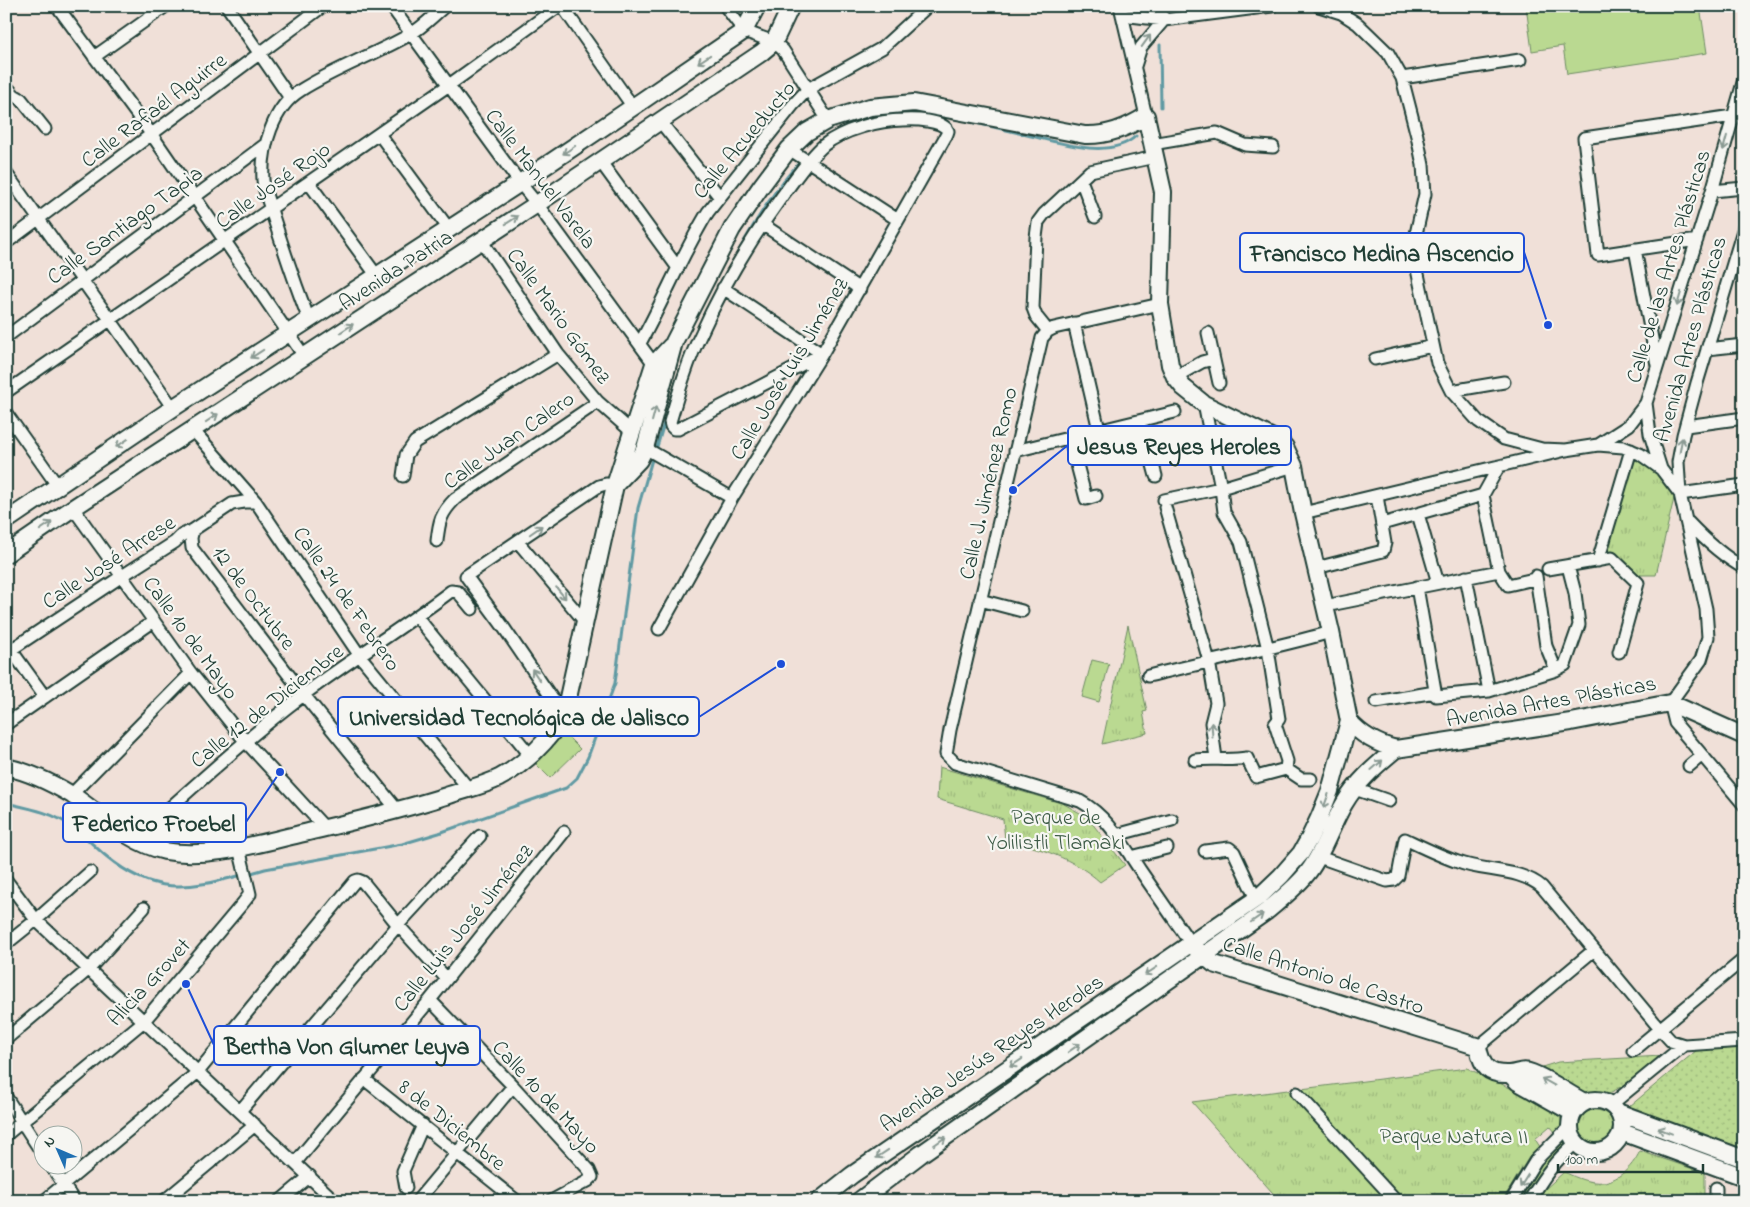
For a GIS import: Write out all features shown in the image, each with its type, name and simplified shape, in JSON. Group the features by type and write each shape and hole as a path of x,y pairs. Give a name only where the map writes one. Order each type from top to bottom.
{"street":[{"path":"57,6 152,135 304,356"},
{"path":"94,57 166,6"},
{"path":"227,6 290,98"},
{"name":"Calle Rafaél Aguirre","path":"6,243 323,6"},
{"name":"Calle Manuel Varela","path":"391,6 520,183 640,343 660,366"},
{"path":"309,320 286,258 263,182 266,144 272,126 290,98 312,83 411,34 445,6"},
{"path":"561,6 633,107"},
{"name":"Calle José Rojo","path":"6,392 561,6"},
{"path":"725,6 744,31 774,42 783,50 828,120"},
{"name":"Avenida Patria","path":"6,521 173,408 520,183 744,31 758,6"},
{"name":"Avenida Patria","path":"6,554 73,508 537,204 761,53 774,42 791,6"},
{"name":"Calle Acueducto","path":"640,343 654,319 697,229 719,196 793,105 808,89 882,48 928,6"},
{"path":"1159,6 1164,20"},
{"path":"1191,944 1256,899 1281,876 1301,853 1309,840 1330,791 1349,721 1332,632 1303,513 1294,466 1285,447 1279,441 1204,404 1183,387 1175,377 1170,365 1160,304 1163,192 1121,11 1164,20 1240,8 1272,6"},
{"path":"1319,6 1340,10 1358,24 1388,53 1402,78 1423,165 1425,194 1416,234 1415,260 1437,364 1451,391 1478,421 1504,438 1542,449 1566,450"},
{"path":"1135,66 1141,47 1156,27 1164,20"},
{"path":"1402,78 1520,60"},
{"name":"Calle de las Artes Plásticas","path":"1598,445 1629,425 1646,403 1712,191 1744,79"},
{"path":"6,86 21,100 45,129"},
{"path":"723,288 822,354 678,429 674,429 670,422 700,334 723,288 800,156 807,132 828,120 870,107 914,103 1097,136 1120,130 1146,116"},
{"path":"1697,240 1598,255 1584,138 1733,116"},
{"name":"Calle José Luis Jiménez","path":"659,629 732,498 860,290 948,131 947,128 940,124 907,119 897,120 846,132 800,156"},
{"path":"660,121 719,196"},
{"path":"1160,304 1074,323 1048,332 1036,316 1033,308 1038,222 1044,214 1090,171 1154,150 1217,133 1245,144 1273,147"},
{"path":"379,134 449,229"},
{"name":"Calle Santiago Tapia","path":"6,337 266,144"},
{"path":"800,156 898,220"},
{"path":"6,767 20,770 71,795 135,839 158,848 183,853 241,853 325,828 398,811 499,778 531,756 551,736 564,716 614,485 631,431 660,366 732,229 762,185 800,156"},
{"path":"600,161 678,268"},
{"path":"6,173 40,218 173,408"},
{"path":"1081,180 1095,217"},
{"path":"309,183 377,276"},
{"path":"1712,191 1744,188"},
{"path":"762,224 860,290"},
{"name":"Avenida Artes Plásticas","path":"1349,721 1356,729 1375,742 1396,749 1571,722 1670,703 1701,660 1708,638 1706,609 1680,494 1678,462 1707,350 1744,227"},
{"name":"Calle Mario Gómez","path":"481,240 558,354 598,402 631,431"},
{"path":"1635,249 1658,366"},
{"path":"1732,268 1744,267"},
{"path":"1074,323 1099,430"},
{"name":"Calle J. Jiménez Romo","path":"950,759 946,754 946,747 1039,346 1042,338 1048,332"},
{"path":"1208,333 1219,384"},
{"path":"1707,350 1744,345"},
{"path":"1375,360 1433,346"},
{"path":"403,476 406,455 415,442 558,354"},
{"path":"1175,377 1202,362 1213,359"},
{"path":"614,485 648,449 660,366"},
{"path":"1451,391 1504,382"},
{"name":"Calle Juan Calero","path":"437,541 440,519 446,508 455,498 598,402"},
{"name":"Avenida Artes Plásticas","path":"1646,403 1650,434 1661,469"},
{"path":"1204,404 1224,512 1241,542 1268,649 1279,719 1276,724 1287,762 1286,769"},
{"path":"1015,451 1175,412"},
{"path":"6,413 57,485"},
{"path":"1686,426 1744,418"},
{"path":"1141,421 1156,476"},
{"name":"Calle 24 de Febrero","path":"194,430 256,502 360,656 469,788"},
{"path":"1070,438 1086,499 1096,496"},
{"path":"1303,513 1566,450 1598,445"},
{"name":"Avenida Artes Plásticas","path":"1598,445 1623,447 1640,454 1661,469 1680,494"},
{"path":"648,449 732,498"},
{"path":"1598,561 1631,450"},
{"path":"1216,758 1211,722 1216,703 1208,661 1164,504 1294,466"},
{"path":"1499,466 1483,496 1499,570 1508,585 1535,577 1546,646 1556,670"},
{"path":"232,504 238,480"},
{"path":"564,716 466,576 599,486 606,484 614,485"},
{"path":"1680,494 1744,485"},
{"path":"1316,568 1383,551 1385,543 1377,496"},
{"path":"1382,524 1483,496"},
{"name":"Calle José Arrese","path":"8,648 232,504 256,502"},
{"name":"Calle 10 de Mayo","path":"73,508 191,673 245,741 325,828"},
{"path":"1418,514 1438,583"},
{"path":"1687,520 1708,543 1744,568"},
{"name":"12 de Octubre","path":"193,530 191,538 192,548 304,694 398,811"},
{"name":"12 de Octubre","path":"175,542 192,548"},
{"path":"518,542 585,622"},
{"path":"1548,570 1612,558 1638,583 1619,652"},
{"path":"1376,702 1436,694 1489,691 1556,670 1564,665 1579,625 1575,593 1568,566"},
{"path":"1325,606 1499,570"},
{"path":"1466,577 1489,691"},
{"path":"1417,587 1436,694"},
{"name":"Calle 12 de Diciembre","path":"135,839 245,741 304,694 417,617 451,591 455,590 472,609"},
{"path":"980,600 1022,611"},
{"path":"417,617 531,756"},
{"path":"6,724 154,621"},
{"path":"1148,676 1268,649 1332,632"},
{"path":"8,648 45,697"},
{"path":"71,795 191,673"},
{"path":"1670,703 1744,736"},
{"path":"1670,703 1676,723 1744,805"},
{"path":"1203,956 1267,911 1307,873 1319,857 1343,805 1354,789 1396,749"},
{"path":"1689,766 1702,755"},
{"path":"1195,760 1247,758 1256,778 1286,769"},
{"name":"Calle Antonio de Castro","path":"950,759 955,763 1080,801 1098,813 1131,856 1191,944 1203,956 1220,966 1478,1047"},
{"path":"1286,769 1301,779 1311,779"},
{"path":"1354,789 1389,801"},
{"path":"1116,835 1172,820"},
{"name":"Calle Luis José Jiménez","path":"295,1163 430,1000 564,832"},
{"path":"240,1111 398,925 480,836"},
{"path":"1319,857 1388,881 1394,880 1398,876 1405,839 1458,863 1535,881 1671,1040 1684,1045 1744,1042"},
{"path":"1131,856 1166,848"},
{"path":"1205,851 1229,848 1234,852 1256,899"},
{"name":"Alicia Grovet","path":"6,1135 144,1021 243,903 250,894 241,853"},
{"path":"6,944 90,872"},
{"path":"6,880 36,920 335,1201"},
{"path":"44,1201 198,1072 352,884 358,880 363,882 398,925 446,978"},
{"path":"6,1039 89,969 144,908"},
{"name":"Avenida Jesús Reyes Heroles","path":"819,1201 852,1175 1191,944"},
{"path":"1576,1114 1532,1073 1520,1070 1510,1074 1492,1072 1480,1061 1478,1047 1594,950"},
{"name":"Avenida Jesús Reyes Heroles","path":"859,1201 921,1154 1203,956"},
{"path":"1633,1052 1742,963"},
{"name":"Calle 10 de Mayo","path":"430,1000 514,1086 589,1170 592,1177 588,1181 551,1201"},
{"path":"1616,1108 1684,1045"},
{"name":"8 de Diciembre","path":"364,1079 517,1201"},
{"path":"417,1201 514,1086"},
{"path":"1298,1093 1396,1201"},
{"path":"6,1097 32,1138"},
{"path":"1511,1201 1536,1160 1576,1114 1593,1099 1603,1100 1616,1108 1713,1149 1744,1159"},
{"path":"1576,1114 1572,1135 1576,1143 1583,1149 1602,1152 1611,1148 1618,1141 1622,1132 1623,1122 1616,1108"},
{"path":"164,1201 255,1125"},
{"path":"406,1188 403,1171 423,1125"},
{"path":"1622,1132 1744,1177"},
{"path":"1529,1201 1548,1170 1560,1156 1576,1143"},
{"path":"1712,1166 1713,1149"},
{"path":"57,1174 74,1201"},
{"path":"280,1201 310,1176"},
{"path":"1716,1188 1716,1201"}],"green space":[{"path":"1526,6 1700,6 1707,53 1567,74 1563,46 1532,51"},
{"path":"1632,457 1651,468 1675,494 1656,575 1640,575 1613,556 1602,555"},
{"path":"1128,625 1147,711 1143,712 1147,733 1102,744"},
{"path":"1092,660 1109,664 1099,702 1082,697"},
{"path":"564,733 580,749 550,778 534,762"},
{"name":"Parque de Yolilistli Tlamaki","path":"939,767 1064,804 1087,817 1125,865 1100,882 1068,860 1030,846 1005,840 1003,819 937,799"},
{"path":"1744,1048 1744,1151 1624,1111 1697,1050"},
{"path":"1661,1056 1626,1084 1616,1090 1595,1097 1584,1097 1539,1068 1558,1062"},
{"name":"Parque Natura II","path":"1467,1068 1535,1101 1559,1116 1564,1123 1556,1133 1550,1126 1535,1139 1540,1147 1529,1157 1502,1201 1403,1201 1301,1089"},
{"path":"1288,1090 1389,1201 1280,1201 1192,1102"},
{"path":"1595,1110 1609,1116 1615,1130 1609,1144 1595,1150 1581,1144 1575,1130 1581,1116"},
{"path":"1565,1140 1569,1142 1545,1166 1523,1201 1517,1201 1540,1163"},
{"path":"1640,1151 1705,1173 1705,1201 1538,1201 1544,1190 1564,1172 1590,1181 1609,1181 1622,1174"}],"waterway":[{"path":"1160,45 1161,107"},
{"path":"879,117 891,113 930,114"},
{"path":"970,122 1085,148 1113,147 1125,143 1136,136"},
{"path":"737,254 774,194 801,161"},
{"path":"656,450 665,420"},
{"path":"248,874 265,869 402,844 439,833 566,788 577,778 588,757 615,683 638,508 653,456"},
{"path":"6,803 40,811 64,821 123,869 139,878 155,883 187,886 242,875"}],"place":[{"name":"Francisco Medina Ascencio","path":"1548,325"},
{"name":"Jesus Reyes Heroles","path":"1013,490"},
{"name":"Universidad Tecnológica de Jalisco","path":"781,664"},
{"name":"Federico Froebel","path":"280,772"},
{"name":"Bertha Von Glumer Leyva","path":"186,984"}]}
